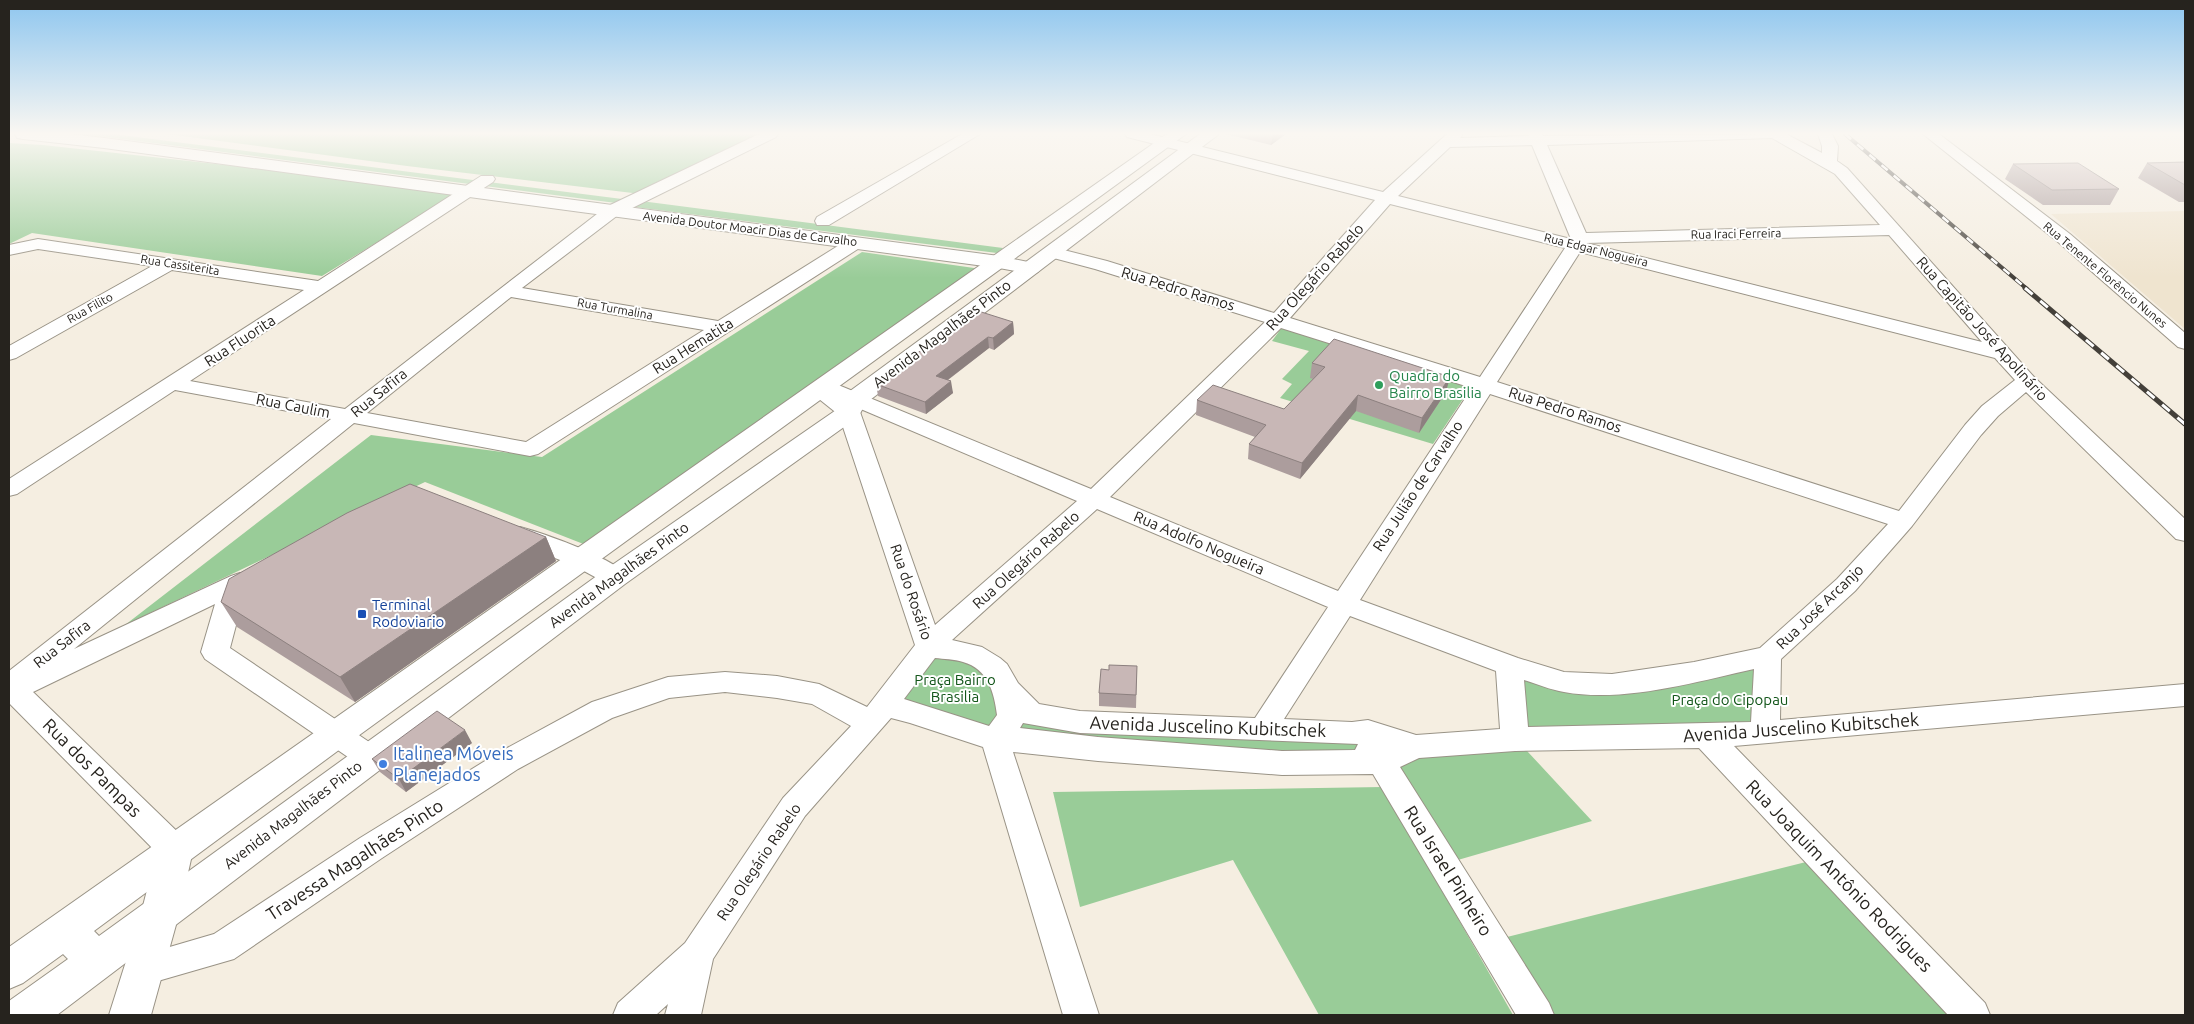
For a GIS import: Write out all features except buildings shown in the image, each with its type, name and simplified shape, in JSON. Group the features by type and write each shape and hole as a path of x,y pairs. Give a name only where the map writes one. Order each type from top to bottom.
{"street":[{"name":"Avenida Doutor Moacir Dias de Carvalho","path":"399,182 855,243 1025,257"},
{"name":"Rua Fluorita","path":"9,490 482,182"},
{"name":"Avenida Doutor Moacir Dias de Carvalho","path":"507,182 823,221 1025,257"},
{"name":"Rua Safira","path":"10,689 507,291 612,211 672,182"},
{"path":"823,221 891,182"},
{"name":"Avenida Magalhães Pinto","path":"9,970 821,388 1025,257 1129,182"},
{"name":"Rua Edgar Nogueira","path":"1333,182 1387,197 1577,241 2001,353"},
{"name":"Rua Olegário Rabelo","path":"631,1015 697,954 794,807 870,723 929,646 1093,500 1278,320 1387,197 1404,182"},
{"path":"1554,182 1577,241"},
{"name":"Rua Capitão José Apolinário","path":"1850,182 2027,381 2185,533"},
{"name":"Rua Tenente Florêncio Nunes","path":"1992,182 2064,238 2185,343"},
{"name":"Rua Iraci Ferreira","path":"1577,241 1893,230"},
{"name":"Rua Julião de Carvalho","path":"1262,730 1342,603 1577,241"},
{"name":"Rua Hematita","path":"530,449 855,243"},
{"name":"Rua Cassiterita","path":"9,250 38,244 323,287"},
{"name":"Avenida Magalhães Pinto","path":"24,1015 615,577 852,406 1025,257"},
{"name":"Rua Pedro Ramos","path":"1025,257 1101,265 1485,384 1904,521"},
{"name":"Rua Filito","path":"9,354 172,263"},
{"name":"Rua Turmalina","path":"507,291 723,328"},
{"name":"Rua José Arcanjo","path":"1508,665 1564,682 1612,685 1694,672 1768,656 1846,585 1904,521 1972,430 1990,411 2027,381"},
{"name":"Rua Caulim","path":"174,384 530,449"},
{"name":"Rua Adolfo Nogueira","path":"821,388 852,406 1093,500 1342,603 1508,665"},
{"name":"Rua do Rosário","path":"852,406 929,646 971,654 996,669 1008,690 1012,717 1008,740"},
{"path":"501,528 582,559 615,577"},
{"path":"10,689 260,573"},
{"path":"233,586 215,652 335,735 372,758"},
{"path":"1765,733 1768,656"},
{"path":"1508,665 1515,739"},
{"name":"Travessa Magalhães Pinto","path":"144,969 222,948 371,848 508,761 602,710 668,688 725,682 777,687 819,695 870,723"},
{"name":"Rua dos Pampas","path":"10,689 175,850"},
{"name":"Avenida Juscelino Kubitschek","path":"1008,690 1031,714 1051,718 1080,722 1262,730 1352,733 1368,731 1416,747"},
{"name":"Avenida Juscelino Kubitschek","path":"870,723 884,706 912,712 1008,740 1282,763 1381,762 1416,747 1515,739 1706,736 1765,733 2185,695"},
{"name":"Rua Israel Pinheiro","path":"1352,733 1381,762 1536,1015"},
{"name":"Rua Joaquim Antônio Rodrigues","path":"1706,736 1972,1015"},
{"path":"1008,740 1081,1015"},
{"path":"130,1015 160,914 175,850"},
{"path":"66,929 96,962"},
{"path":"683,1015 697,954"}],"shaded area":[{"path":"2185,211 2185,329 2051,214"}],"green space":[{"path":"9,182 356,182 454,195 322,276 32,233 9,244"},
{"path":"452,182 487,182 622,199 616,203"},
{"path":"539,182 666,182 641,194"},
{"path":"641,201 1003,248 997,253 635,207"},
{"path":"862,252 988,270 586,545 425,482 125,625 371,435 542,457"},
{"name":"Quadra do Bairro Brasilia","path":"1283,326 1471,387 1433,444 1280,398 1292,384 1282,379 1309,351 1272,341"},
{"name":"Praça Bairro Brasilia","path":"929,646 971,654 1009,691 995,740 884,706"},
{"name":"Praça do Cipopau","path":"1768,656 1765,733 1516,739 1592,821 1444,864 1381,762 1515,739 1509,665 1572,683"},
{"path":"1018,719 1351,738 1370,758 1003,734"},
{"path":"1383,787 1513,1015 1319,1015 1233,860 1080,907 1053,792"},
{"path":"1822,858 1972,1015 1536,1015 1491,941"}],"railway":[{"path":"1901,182 2027,289"},
{"path":"2025,288 2185,424"}],"place":[{"name":"Quadra do Bairro Brasilia","path":"1379,385"},
{"name":"Terminal Rodoviario","path":"362,614"},
{"name":"Italinea Móveis Planejados","path":"383,764"}]}
